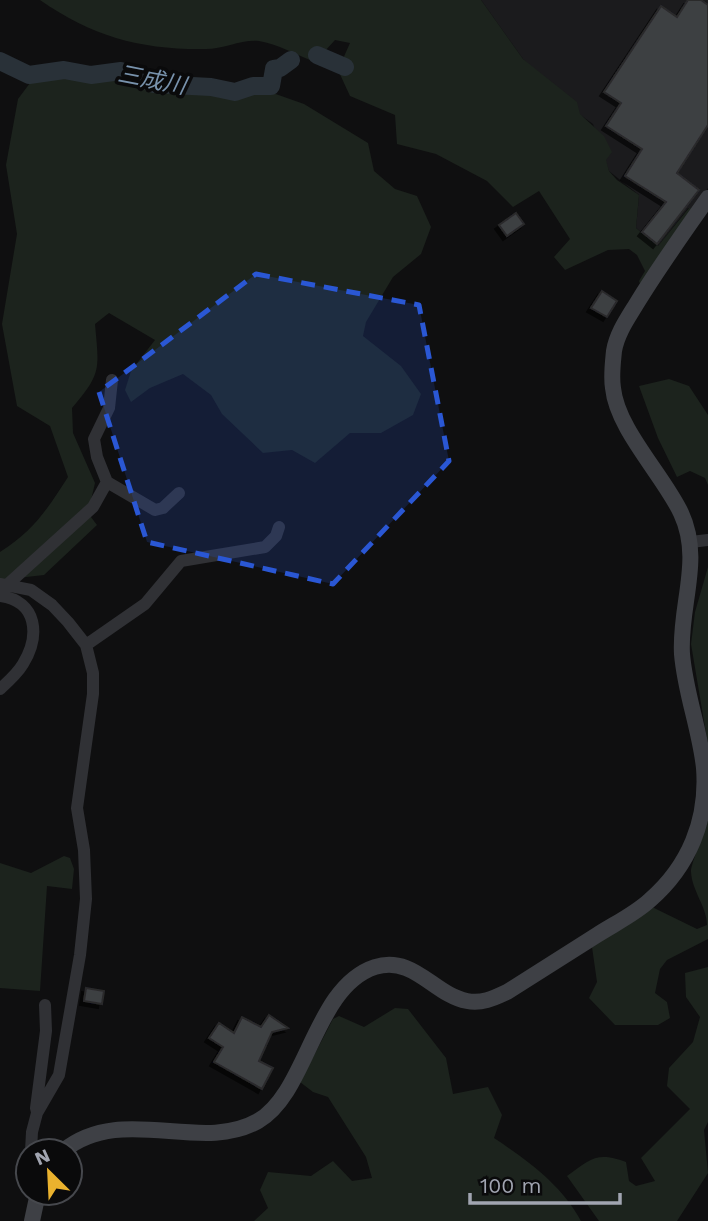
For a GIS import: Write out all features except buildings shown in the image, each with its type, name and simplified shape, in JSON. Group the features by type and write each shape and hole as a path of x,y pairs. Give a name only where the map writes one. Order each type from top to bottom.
{"street":[{"path":"84,1138 115,1129 221,1132 259,1121 272,1110 287,1087 334,1001 348,983 359,975 381,966 404,968 420,974 464,1001 488,1000 508,992 648,902 672,879 686,858 703,817 704,769 682,654 691,542 681,512 623,418 613,389 613,368 618,335 657,270 708,198"},
{"path":"112,380 109,408 94,439 97,457 107,482 155,510 163,508 179,493"},
{"path":"2,588 93,507 107,482"},
{"path":"86,645 145,604 181,561 265,547 276,537 279,527"},
{"path":"691,542 708,540"},
{"path":"2,588 31,590 43,597 86,645 93,673 93,694 77,808 84,850 85,887 80,955 60,1075 37,1113 32,1137"},
{"path":"0,689 22,667 28,656 33,634 31,614 2,588"},
{"path":"37,1113 46,1031 46,1005"}],"highlighted area":[{"path":"256,274 419,305 449,461 333,584 147,542 99,392"}],"shaded area":[{"path":"40,0 481,0 523,59 577,102 580,114 604,136 612,152 606,160 609,171 639,195 636,228 658,246 689,208 694,208 641,286 639,281 645,271 637,255 629,249 608,250 565,270 554,257 570,239 539,191 513,207 487,181 436,154 397,144 395,115 350,96 338,70 350,43 335,40 315,62 259,41 206,49 139,44 99,32"},
{"path":"481,0 708,0 708,188 694,208 688,208 658,246 636,228 639,195 609,171 593,124 579,114 523,59"},
{"path":"127,68 221,98 270,92 304,104 368,143 374,171 395,189 417,196 431,227 421,254 393,277 366,322 363,336 401,366 421,394 413,415 381,433 350,433 315,463 292,450 263,453 222,414 211,395 183,374 150,388 131,402 125,390 131,371 155,340 109,313 95,324 97,361 94,378 72,408 73,433 95,483 88,513 97,525 44,575 0,580 0,552 22,536 38,519 68,477 50,426 17,406 2,324 17,234 6,165 18,99 33,79 56,70"},
{"path":"669,379 689,386 708,415 708,485 705,478 690,471 677,477 658,438 639,386"},
{"path":"708,567 708,745 691,644 695,612"},
{"path":"708,820 708,939 667,960 660,969 655,993 667,1002 670,1018 658,1025 615,1025 589,998 597,982 592,947 652,907 697,929 707,925 691,872"},
{"path":"64,856 70,858 74,869 72,889 47,886 40,991 0,988 0,863 31,873"},
{"path":"708,967 708,1122 704,1130 708,1173 677,1221 599,1221 567,1176 594,1158 608,1157 626,1162 629,1181 636,1186 655,1181 641,1158 690,1109 667,1086 669,1068 693,1042 700,1017 686,997 685,973"},
{"path":"395,1008 408,1009 446,1058 453,1094 488,1087 502,1115 494,1138 531,1164 554,1185 581,1221 254,1221 268,1208 260,1190 268,1172 311,1176 333,1161 352,1181 372,1178 366,1157 328,1097 313,1092 300,1082 333,1019 339,1016 364,1027"}],"waterway":[{"name":"三成川","path":"317,55 345,67"},
{"name":"三成川","path":"0,61 29,75 64,70 91,75 121,71 154,84 211,87 235,92 253,86 271,86 274,69 291,60"}]}
